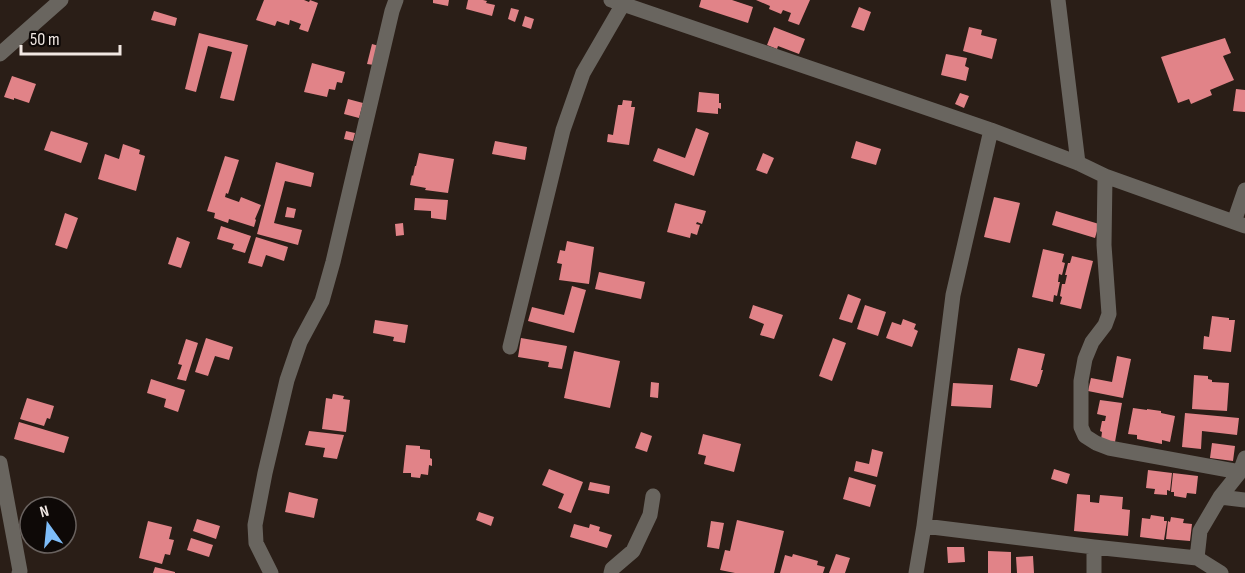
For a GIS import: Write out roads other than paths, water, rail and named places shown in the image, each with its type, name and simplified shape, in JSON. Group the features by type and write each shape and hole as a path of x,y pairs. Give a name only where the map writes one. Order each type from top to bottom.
{"street":[{"path":"0,54 61,0"},
{"path":"271,573 256,543 255,525 265,473 287,380 300,342 322,301 333,262 396,0"},
{"path":"1058,0 1078,163"},
{"path":"510,347 563,130 584,73 619,1 991,130 1078,163 1105,176 1239,224 1245,190"},
{"path":"916,573 953,295 991,130"},
{"path":"1105,176 1104,245 1109,314 1105,325 1092,342 1085,359 1081,381 1081,427 1085,436 1109,448 1243,465 1220,496 1200,531 1197,558"},
{"path":"0,463 19,573"},
{"path":"610,573 633,551 650,516 653,496"},
{"path":"1220,496 1245,500"},
{"path":"924,526 1197,558 1221,573"},
{"path":"1094,547 1094,573"}]}
